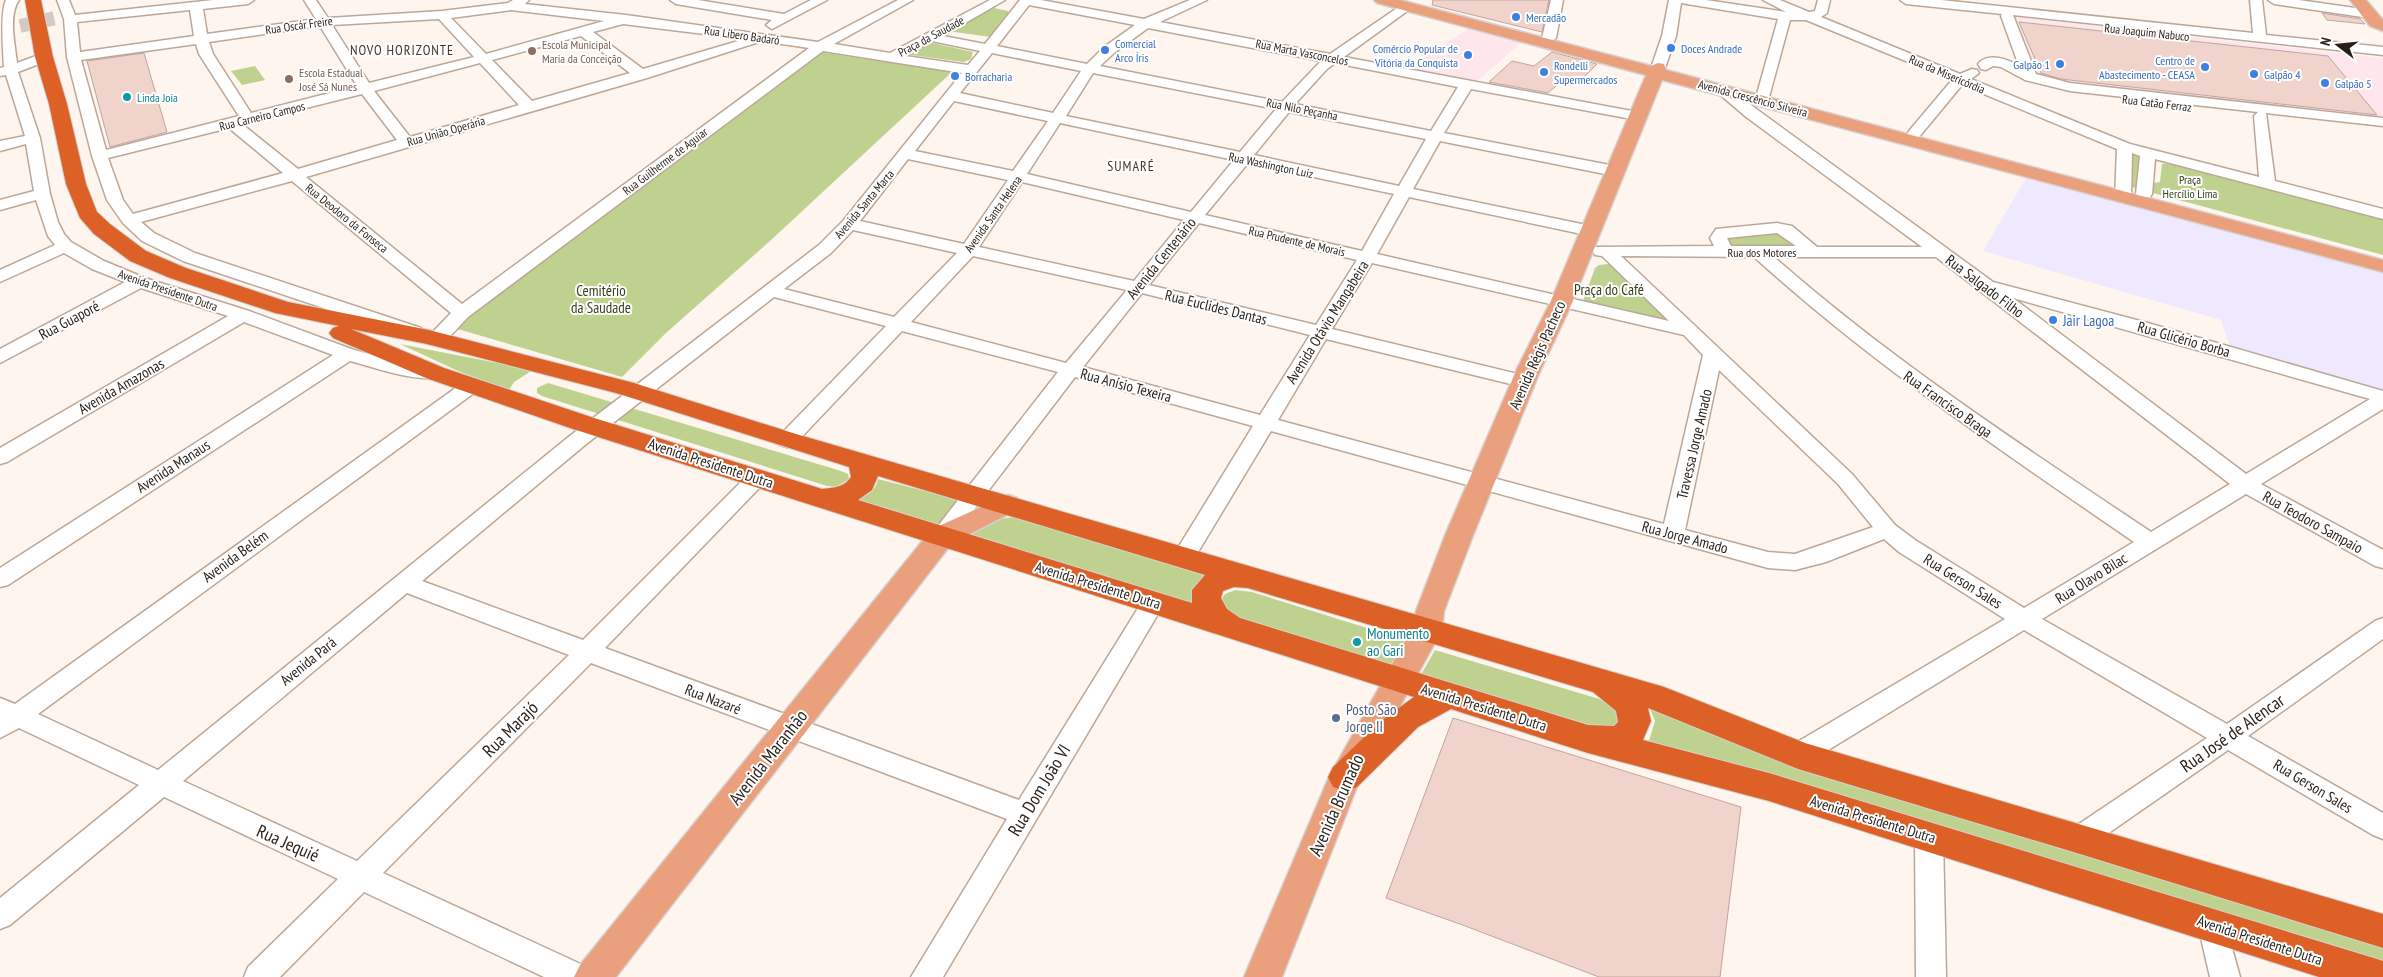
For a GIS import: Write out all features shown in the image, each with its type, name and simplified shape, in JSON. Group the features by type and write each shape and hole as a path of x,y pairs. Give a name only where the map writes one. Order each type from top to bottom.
{"highway":[{"name":"Avenida Presidente Dutra","path":"33,0 44,57 58,104 76,184 87,214 116,241 146,259 204,282 283,308 435,373 526,405 1588,739 1769,787 2377,977"},
{"name":"Avenida Presidente Dutra","path":"283,308 432,338 572,376 628,401"},
{"path":"526,405 521,394 533,382 548,376 572,376"},
{"path":"628,401 857,459 1254,578 1429,621 1600,682 1664,700 1798,755 2080,838 2383,931"},
{"path":"820,498 839,497 853,492 863,484 866,476 865,469 857,459"},
{"path":"1231,627 1215,617 1210,611 1205,598 1207,592 1212,585 1230,577 1254,578"},
{"path":"1588,739 1620,739 1632,730 1635,724 1633,710 1627,702 1613,688 1600,682"},
{"path":"1345,777 1413,713 1436,700 1452,696"}],"main road":[{"name":"Avenida Crescêncio Silveira","path":"1382,0 1408,2 1520,34 2123,193"},
{"path":"2358,0 2378,24"},
{"name":"Avenida Crescêncio Silveira","path":"1658,70 1724,92 1762,97 1914,134 2123,193"},
{"name":"Avenida Régis Pacheco","path":"1429,621 1460,533 1523,381 1560,303 1637,116 1658,70"},
{"path":"2123,193 2144,194 2383,258"},
{"path":"2123,193 2383,266"},
{"path":"942,536 1008,504"},
{"name":"Avenida Maranhão","path":"593,977 942,536"},
{"name":"Avenida Brumado","path":"1263,977 1345,777 1429,621"}],"street":[{"path":"0,1 5,0"},
{"name":"Avenida Presidente Dutra","path":"13,0 9,4 6,71 33,138 42,194 56,236 65,246 98,265 139,282 243,315 347,354 398,368 435,373"},
{"path":"56,18 68,11 131,0"},
{"path":"68,11 196,6 248,0"},
{"path":"310,0 366,88 406,142"},
{"name":"Rua Oscár Freire","path":"74,57 323,22 473,11 511,6 524,0"},
{"path":"676,0 784,18"},
{"path":"725,9 743,0"},
{"name":"Rua União Operária","path":"129,220 294,175 642,74 758,37 784,18 821,0"},
{"name":"Rua Guilherme de Aguiar","path":"432,338 462,313 819,47 907,0"},
{"name":"Avenida Santa Helena","path":"787,440 968,250 1090,68 1109,50 1147,23 1201,0"},
{"path":"1547,41 1558,0"},
{"name":"Avenida Régis Pacheco","path":"1663,0 1668,39"},
{"name":"Avenida Régis Pacheco","path":"1658,70 1668,39 1675,0"},
{"path":"1685,0 1785,16 1811,17 1821,13 1824,0"},
{"name":"Avenida Régis Pacheco","path":"1668,39 1685,0"},
{"name":"Rua da Misericórdia","path":"1769,0 2125,147"},
{"name":"Rua Joaquim Nabuco","path":"1906,0 2383,51"},
{"path":"2256,0 2260,38"},
{"path":"2274,0 2378,24"},
{"path":"455,1 473,11"},
{"name":"Rua Marta Vasconcelos","path":"990,1 1025,3 1147,23 1637,116"},
{"name":"Praça da Saudade","path":"891,58 990,1"},
{"name":"Rua Joaquim Nabuco","path":"1911,1 1934,8 2383,58"},
{"name":"Avenida Centenário","path":"942,536 1070,370 1286,106 1322,66 1408,2"},
{"name":"Avenida Santa Marta","path":"628,401 825,249 849,224 1025,3"},
{"name":"Rua Deodoro da Fonseca","path":"196,6 206,54 240,121 294,175 462,313"},
{"name":"Rua Líbero Badaró","path":"511,6 758,37 972,70"},
{"name":"Avenida Presidente Dutra","path":"68,11 74,57 100,156 115,200 129,220 148,236 189,257 432,338"},
{"path":"442,14 482,59 529,107"},
{"path":"1762,97 1785,16"},
{"path":"2007,16 2030,77"},
{"name":"Rua Carneiro Campos","path":"100,156 482,59 626,19"},
{"path":"584,32 642,74"},
{"name":"Rua Nilo Peçanha","path":"934,34 993,45 1090,68 1615,170"},
{"path":"6,71 44,57"},
{"name":"Rua Catão Ferraz","path":"2383,122 2070,87 2030,77 1999,62 1988,62 1985,64 1986,66 2066,91 2383,130"},
{"path":"1914,134 1960,79 1986,66"},
{"name":"Avenida Otávio Mangabeira","path":"1184,556 1367,257 1435,136 1467,84"},
{"name":"Rua Salgado Filho","path":"1724,92 1984,284 2243,483"},
{"name":"Rua Washington Luiz","path":"952,96 1404,192 1587,239"},
{"path":"2261,116 2268,185"},
{"path":"0,146 33,138"},
{"path":"2123,193 2125,147 2148,155 2383,214"},
{"name":"Rua Prudente de Morais","path":"905,154 1018,177 1560,303 1689,331"},
{"path":"2144,194 2148,155"},
{"path":"0,204 42,194"},
{"name":"Rua Euclides Dantas","path":"849,224 1138,288 1523,381"},
{"path":"1726,252 1718,238 1722,233 1778,228 1786,230 1813,252"},
{"name":"Rua dos Motores","path":"1587,239 1607,252 1940,252"},
{"path":"0,277 65,246"},
{"name":"Rua Gerson Sales","path":"1607,252 1844,479 1887,530 1932,562 2025,620 2229,736 2383,827"},
{"name":"Rua Francisco Braga","path":"1759,252 1807,297 1854,336 1990,434 2149,541"},
{"name":"Rua Guaporé","path":"0,358 139,282"},
{"name":"Rua Glicério Borba","path":"1984,284 2142,327 2383,398"},
{"name":"Rua Anísio Texeira","path":"770,291 1070,370 1482,483"},
{"name":"Avenida Amazonas","path":"0,457 243,315"},
{"name":"Avenida Manaus","path":"0,579 347,354"},
{"name":"Travessa Jorge Amado","path":"1674,534 1713,354"},
{"name":"Avenida Belém","path":"6,717 471,386"},
{"name":"Rua Olavo Bilac","path":"1798,755 2025,620 2149,541 2383,398"},
{"name":"Avenida Pará","path":"0,916 594,426 628,401"},
{"name":"Rua Marajó","path":"259,977 588,651 757,478"},
{"name":"Rua Jorge Amado","path":"1482,483 1768,560 1794,562 1818,556 1887,530"},
{"name":"Rua Teodoro Sampaio","path":"2243,483 2383,560"},
{"name":"Rua Nazaré","path":"403,583 588,651 790,729 1024,814"},
{"name":"Rua Dom João VI","path":"926,977 1153,602"},
{"name":"Rua José de Alencar","path":"2080,838 2383,627"},
{"name":"Rua Jequié","path":"6,717 362,876 576,977"},
{"path":"1929,837 1931,977"},
{"path":"2212,925 2225,977"}],"shaded area":[{"name":"Centro de Abastecimento - CEASA","path":"2007,16 2383,58 2383,122 2070,87 2030,77"},
{"name":"Comércio Popular de Vitória da Conquista","path":"1472,26 1523,41 1475,83 1407,69"},
{"path":"2026,178 2383,273 2383,390 2231,349 2221,320 1983,251"}],"green space":[{"path":"994,8 1008,11 1009,14 991,37 947,31"},
{"path":"928,42 973,52 971,59 964,62 903,54"},
{"name":"Cemitério da Saudade","path":"819,52 952,72 770,241 666,333 622,377 454,328 470,309"},
{"path":"255,66 265,80 242,85 231,71"},
{"name":"Praça Hercílio Lima","path":"2130,154 2141,157 2137,188 2130,187"},
{"name":"Praça Hercílio Lima","path":"2174,163 2383,218 2383,255 2153,193 2149,189 2148,184 2160,182 2162,164"},
{"path":"1776,231 1782,233 1793,247 1730,248 1725,236"},
{"name":"Praça do Café","path":"1608,264 1617,267 1664,317 1662,319 1582,304 1595,268 1599,265"},
{"path":"400,344 533,370 514,382 509,390 458,371"},
{"path":"548,383 841,471 848,474 849,479 836,487 827,486 537,393 537,388"},
{"path":"878,479 964,501 943,527 857,501 873,490"},
{"path":"1021,516 1207,573 1195,586 1191,603 957,534 999,519"},
{"path":"1235,590 1252,592 1415,643 1398,670 1232,619 1220,601 1225,594"},
{"path":"1435,650 1616,704 1623,708 1618,734 1419,678"},
{"path":"1650,709 2383,945 2383,965 1927,824 1787,778 1648,744 1655,721"}],"building":[{"name":"Mercadão","path":"1433,0 1549,0 1542,32 1432,5"},
{"path":"2322,13 2360,19 2365,24 2327,20"},
{"name":"Centro de Abastecimento - CEASA","path":"2019,22 2328,56 2377,115 2061,79 2041,73"},
{"name":"Rondelli Supermercados","path":"1552,52 1597,64 1579,82 1564,79 1548,93 1489,82 1512,61 1534,66"},
{"name":"Linda Joia","path":"144,53 167,132 110,147 87,61"},
{"path":"1453,718 1741,807 1720,977 1599,977 1386,898"}],"tunnel":[{"path":"20,26 56,18"}],"place":[{"name":"Mercadão","path":"1516,17"},
{"name":"Doces Andrade","path":"1671,48"},
{"name":"Comercial Arco Íris","path":"1105,50"},
{"name":"Escola Municipal Maria da Conceição","path":"532,51"},
{"name":"Comércio Popular de Vitória da Conquista","path":"1468,55"},
{"name":"Galpão 1","path":"2060,64"},
{"name":"Centro de Abastecimento - CEASA","path":"2205,67"},
{"name":"Rondelli Supermercados","path":"1544,72"},
{"name":"Galpão 4","path":"2254,74"},
{"name":"Borracharia","path":"955,76"},
{"name":"Escola Estadual José Sá Nunes","path":"289,79"},
{"name":"Galpão 5","path":"2325,83"},
{"name":"Linda Joia","path":"127,97"},
{"name":"Jair Lagoa","path":"2053,320"},
{"name":"Monumento ao Gari","path":"1357,642"},
{"name":"Posto São Jorge II","path":"1336,718"}],"district":[{"name":"NOVO HORIZONTE","path":"402,50"},
{"name":"SUMARÉ","path":"1131,166"}]}
